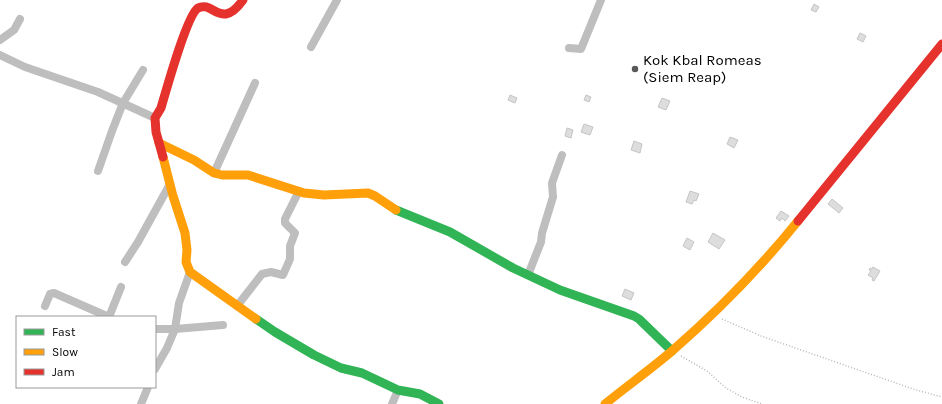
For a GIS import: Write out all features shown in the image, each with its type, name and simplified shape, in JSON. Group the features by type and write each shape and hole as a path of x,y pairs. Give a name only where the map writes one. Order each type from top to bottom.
{"street":[{"path":"243,0 231,13 226,14 202,7 198,8 193,13 182,41 162,108 155,118 156,132 185,233 187,250 186,262 190,272 237,306 314,355 341,368 362,373 377,379 398,390 420,394 431,398 439,404"},
{"path":"311,47 337,0"},
{"path":"570,48 581,49 601,0"},
{"path":"0,40 14,30 20,19"},
{"path":"605,404 672,351 713,314 779,245 942,44"},
{"path":"0,55 25,67 98,92 155,118"},
{"path":"98,170 124,103 142,70"},
{"path":"214,173 255,83"},
{"path":"159,143 194,160 214,173 222,175 248,175 299,191 324,194 368,193 402,213 418,218 450,232 528,275 603,306 634,316 672,351"},
{"path":"528,275 541,242 542,232 553,197 552,183 562,156"},
{"path":"125,262 138,242 170,184"},
{"path":"237,306 262,274 271,272 283,275 290,259 290,246 295,235 295,233 285,223 285,219 299,191"},
{"path":"156,367 175,330 179,303 190,272"},
{"path":"109,316 121,287"},
{"path":"45,306 50,294 54,293 107,316"},
{"path":"156,329 175,330 223,324"},
{"path":"141,404 148,388"},
{"path":"392,404 398,390"}],"path":[{"path":"713,314 761,336 913,389 942,396"},
{"path":"672,351 707,371 726,388 742,397 762,404"}],"building":[{"path":"814,4 819,7 816,12 811,10"},
{"path":"860,33 866,36 863,42 857,39"},
{"path":"510,95 517,98 515,103 508,100"},
{"path":"586,95 591,97 589,102 584,100"},
{"path":"662,98 670,101 666,110 658,107"},
{"path":"584,124 593,127 590,135 581,132"},
{"path":"567,128 573,130 571,138 565,136"},
{"path":"730,137 738,140 734,148 727,144"},
{"path":"634,141 642,144 640,153 631,150"},
{"path":"690,191 699,194 696,201 694,200 692,204 686,202"},
{"path":"832,199 843,208 839,213 828,204"},
{"path":"781,211 789,216 785,221 782,218 780,221 776,218"},
{"path":"713,233 725,240 719,249 708,242"},
{"path":"687,238 694,242 690,250 683,246"},
{"path":"873,267 880,271 874,281 872,280 873,278 868,275 871,271 869,270 870,268 872,269"},
{"path":"625,289 634,293 631,300 622,296"}],"traffic: fast":[{"path":"396,210 450,232 513,268 560,290 634,316 672,351"},
{"path":"256,319 314,355 341,368 362,373 398,390 420,394 439,404"}],"traffic: slow":[{"path":"159,143 194,160 214,173 222,175 248,175 304,193 324,195 368,193 396,210"},
{"path":"163,157 173,196 185,233 187,250 186,262 190,272 256,319"},
{"path":"605,404 664,358 706,320 754,272 798,221"}],"traffic: jam":[{"path":"163,157 156,132 155,118 161,108 177,54 193,14 198,8 203,7 218,13 229,13 243,0"},
{"path":"798,221 942,44"}],"place":[{"name":"Kok Kbal Romeas (Siem Reap)","path":"635,69"}]}
